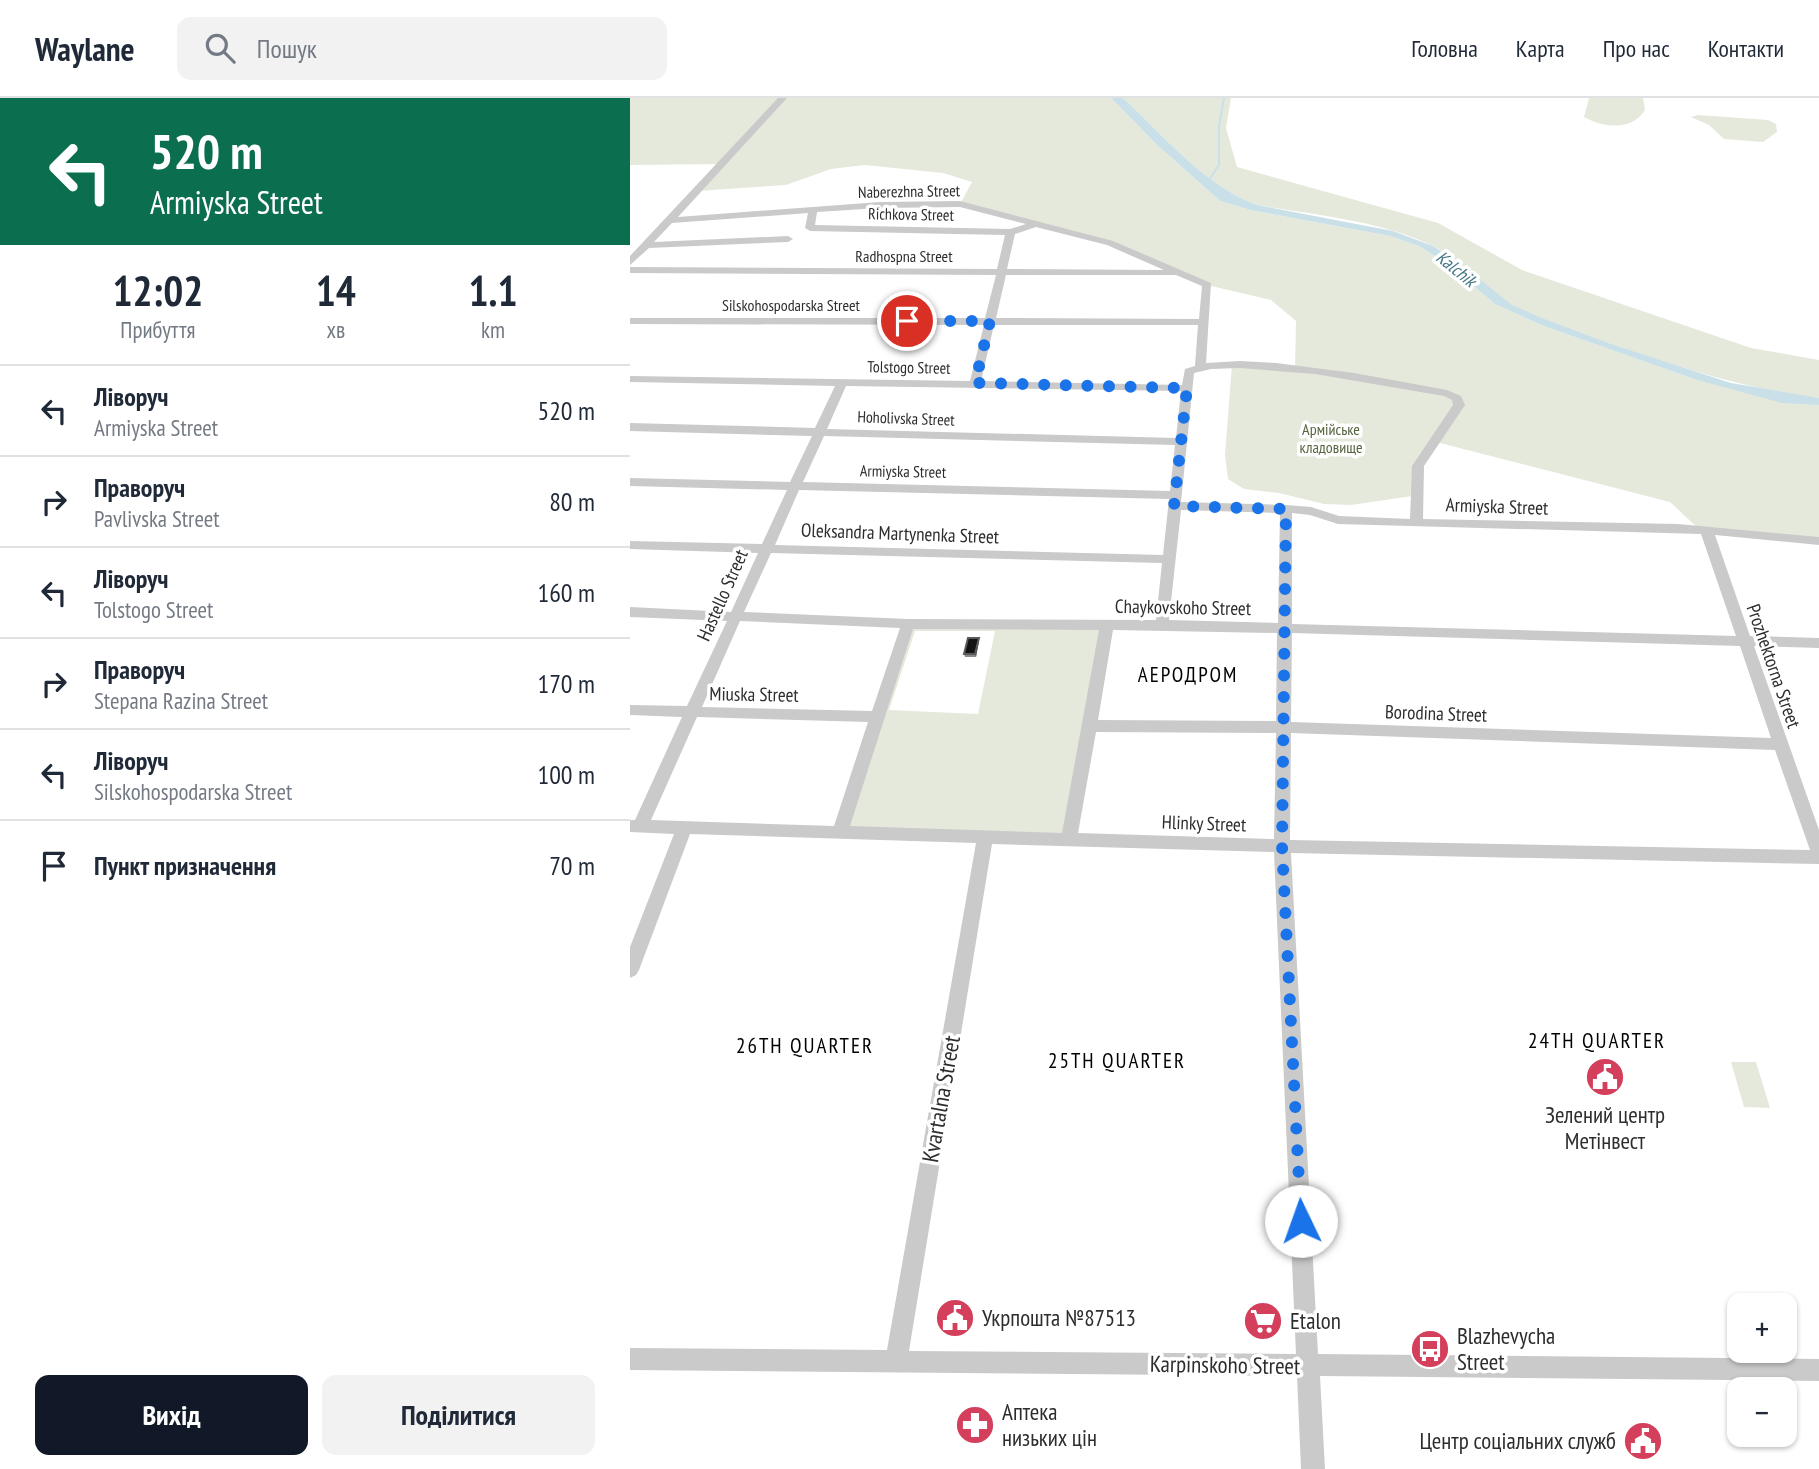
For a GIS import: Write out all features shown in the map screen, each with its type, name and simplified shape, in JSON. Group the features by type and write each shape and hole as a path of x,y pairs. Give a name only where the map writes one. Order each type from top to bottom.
{"street":[{"path":"630,262 783,98"},
{"name":"Naberezhna Street","path":"671,220 951,203 1021,218 1032,225 1110,243 1178,273"},
{"name":"Richkova Street","path":"813,211 810,228 1012,232"},
{"path":"975,383 1012,232 1032,225"},
{"path":"646,245 788,239"},
{"name":"Radhospna Street","path":"630,270 1178,273"},
{"path":"1178,273 1207,285 1200,366"},
{"name":"Silskohospodarska Street","path":"630,321 1204,321"},
{"path":"1162,625 1188,371 1200,366 1232,365 1351,374 1447,393 1457,398 1459,405 1418,466 1416,522"},
{"name":"Tolstogo Street","path":"630,379 1187,388"},
{"name":"Hastello Street","path":"635,827 692,712 842,382"},
{"name":"Hoholivska Street","path":"630,427 1181,442"},
{"name":"Armiyska Street","path":"630,482 1175,501 1311,511 1338,520 1545,528 1678,528 1819,541"},
{"path":"1286,509 1282,846 1312,1469"},
{"name":"Prozhektorna Street","path":"1707,532 1819,855"},
{"name":"Oleksandra Martynenka Street","path":"630,545 1169,559"},
{"name":"Chaykovskoho Street","path":"630,612 908,624 1162,625 1819,643"},
{"path":"840,832 908,624"},
{"path":"1069,840 1107,624"},
{"name":"Miuska Street","path":"630,710 877,717"},
{"name":"Borodina Street","path":"1090,726 1284,727 1781,744"},
{"name":"Hlinky Street","path":"635,827 1282,846 1819,855"},
{"path":"630,970 684,828"},
{"name":"Kvartalna Street","path":"896,1362 985,837"},
{"name":"Karpinskoho Street","path":"630,1359 1819,1370"}],"green space":[{"name":"Армійське кладовище","path":"630,98 1111,98 1157,145 1220,201 1250,210 1390,236 1419,246 1446,263 1495,304 1541,325 1694,379 1819,405 1819,541 1701,531 1670,502 1436,442 1418,466 1419,495 1351,505 1324,504 1279,493 1244,489 1228,479 1225,455 1232,365 1295,369 1296,321 1271,300 1207,285 1110,243 960,204 972,182 943,173 865,165 831,169 786,185 697,191 722,164 630,165"},
{"path":"1123,98 1231,98 1226,128 1237,167 1438,223 1522,270 1751,348 1819,360 1819,398 1774,391 1709,375 1562,327 1503,300 1444,252 1412,237 1346,219 1257,205 1219,185 1202,172"},
{"path":"1589,98 1643,98 1645,110 1633,122 1617,126 1600,124 1584,117"},
{"path":"1698,115 1768,120 1776,124 1777,132 1763,142 1724,139 1709,125 1691,117"},
{"path":"909,626 1104,627 1066,837 844,830","holes":["915,631 995,631 978,714 889,710"]},
{"path":"1731,1062 1756,1062 1770,1108 1744,1107"}],"water":[{"name":"Kalchik","path":"1111,98 1123,98 1202,172 1219,185 1257,205 1393,231 1433,246 1457,261 1512,305 1542,318 1608,343 1731,383 1819,398 1819,405 1782,403 1694,379 1541,325 1495,304 1446,263 1419,246 1390,236 1250,210 1220,201 1157,145"}],"building":[{"path":"968,638 979,638 975,654 964,654"}],"waterway":[{"path":"1209,180 1219,165 1219,126 1224,98"}],"place":[{"name":"Зелений центр Метінвест","path":"1605,1077"},
{"name":"Укрпошта №87513","path":"955,1318"},
{"name":"Etalon","path":"1263,1321"},
{"name":"Blazhevycha Street","path":"1430,1349"},
{"name":"Аптека низьких цін","path":"975,1425"},
{"name":"Центр соціальних служб","path":"1643,1441"}],"district":[{"name":"АЕРОДРОМ","path":"1188,675"},
{"name":"24TH QUARTER","path":"1597,1041"},
{"name":"26TH QUARTER","path":"805,1046"},
{"name":"25TH QUARTER","path":"1117,1061"}],"route":[{"path":"907,321 990,321 975,383 1187,388 1174,506 1286,509 1282,846 1301,1221"}]}
